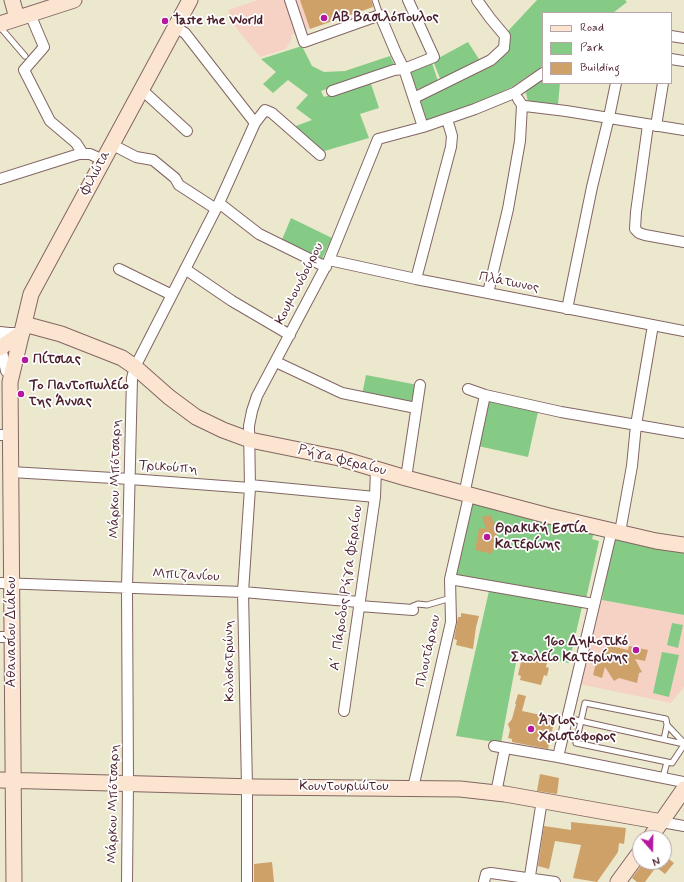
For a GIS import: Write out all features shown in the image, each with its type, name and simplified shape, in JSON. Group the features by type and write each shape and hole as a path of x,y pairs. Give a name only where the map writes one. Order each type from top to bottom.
{"street":[{"path":"12,0 44,47 24,70 50,122 76,143 83,154"},
{"path":"0,24 74,0"},
{"name":"Φιλώτα","path":"3,350 23,329 31,294 190,0"},
{"path":"290,0 304,42 380,15 396,54 404,69 422,127 475,109 514,93 542,74"},
{"path":"332,91 394,70 404,69 434,57 408,0"},
{"path":"414,98 491,60 504,48 505,36 477,0"},
{"path":"175,27 185,33 255,122"},
{"path":"672,36 684,38"},
{"path":"672,59 684,61"},
{"path":"567,309 592,187 616,84"},
{"path":"663,84 652,125 636,212 635,229 639,233 645,235 684,242"},
{"path":"142,89 187,131"},
{"path":"488,293 508,209 520,141 522,105 514,93"},
{"path":"522,105 609,117 684,130"},
{"name":"Μάρκου Μπότσαρη","path":"127,882 127,587 132,378 135,367 218,206 255,122 265,110 272,113 320,155"},
{"path":"416,279 451,147 452,136 447,119"},
{"name":"Κουμουνδούρου","path":"250,440 249,426 252,411 258,396 328,264 378,139 422,127"},
{"name":"Πλάτωνος","path":"111,144 136,156 153,160 175,178 179,185 218,206 260,234 328,264 416,279 684,331"},
{"path":"0,179 83,154 90,154 103,160"},
{"path":"119,268 172,295"},
{"path":"186,269 232,301 290,335"},
{"path":"558,757 594,604 616,531 632,466 636,425 653,325"},
{"path":"0,332 9,333 23,329"},
{"name":"Ρήγα Φεραίου","path":"23,329 61,334 122,358 196,418 250,440 339,458 466,495 684,546"},
{"name":"Αθανασίου Διάκου","path":"3,350 8,376 5,400 5,435 11,472 6,491 7,780 14,882"},
{"path":"276,362 342,393 416,408"},
{"path":"406,478 420,385"},
{"path":"468,389 485,395 561,412 684,433"},
{"name":"Πλουτάρχου","path":"413,788 452,622 450,579 485,395"},
{"name":"Κολοκοτρώνη","path":"247,882 247,787 243,592 250,487 250,440"},
{"name":"Α΄ Πάροδος Ρήγα Φεραίου","path":"344,711 374,497 376,469"},
{"name":"Τρικούπη","path":"11,472 250,487 374,497"},
{"path":"450,579 594,604"},
{"name":"Μπιζανίου","path":"6,583 243,592 411,610"},
{"path":"494,746 684,782"},
{"path":"496,793 505,748"},
{"name":"Κουντουριώτου","path":"7,780 247,787 460,789 542,800 684,826"},
{"path":"656,830 684,789"},
{"path":"529,880 542,800"},
{"path":"618,882 632,863"},
{"path":"485,878 491,873 529,880 555,882"}],"lane":[{"path":"375,0 380,15"},
{"path":"0,27 25,56"},
{"path":"411,610 413,606 418,604 427,605 452,598"},
{"path":"664,739 667,725 666,719 585,703 576,742 672,763 684,744"},
{"path":"567,718 684,744"},
{"path":"667,725 684,744"},
{"path":"663,777 667,762"}],"shaded area":[{"path":"258,0 371,0 374,6 291,35 292,39 286,49 260,57 233,24 228,10"},
{"name":"16ο Δημοτικό Σχολείο Κατερίνης","path":"602,600 684,615 684,687 671,703 579,684"}],"green space":[{"path":"537,0 625,0 627,2 614,12 542,12 542,67 510,88 476,104 424,122 416,100 438,92 438,89 443,86 433,61 468,42 484,67 508,50 508,31"},
{"path":"302,46 312,66 324,72 345,71 390,56 395,66 321,91 324,97 370,81 379,108 360,114 369,138 321,152 293,127 312,120 296,108 308,95 288,80 273,93 263,84 276,72 261,59"},
{"path":"432,63 438,81 416,90 409,71"},
{"path":"542,79 542,84 560,84 558,105 528,102 526,93 527,89"},
{"path":"291,218 332,238 321,261 281,242"},
{"path":"366,375 418,385 415,404 362,395"},
{"path":"488,401 538,412 528,457 478,446"},
{"path":"473,504 594,533 592,539 599,541 586,599 455,576"},
{"path":"614,538 684,550 684,615 602,600"},
{"path":"489,591 582,607 569,663 518,652 501,743 456,736"},
{"path":"672,623 683,625 678,648 667,645"},
{"path":"662,652 679,655 669,697 653,693"}],"building":[{"name":"ΑΒ Βασιλόπουλος","path":"300,0 371,0 373,7 310,29"},
{"name":"Θρακική Εστία Κατερίνης","path":"491,515 494,523 499,524 492,554 475,550 479,528 486,529 482,517"},
{"path":"461,613 479,616 473,649 456,645 457,640 454,639 458,617 461,617"},
{"path":"607,645 628,650 629,646 648,650 645,661 635,659 642,672 639,673 637,683 619,678 614,681 605,667 602,678 593,675 597,659 603,661"},
{"path":"526,654 548,658 546,667 549,668 547,676 544,675 541,685 520,680 521,676 518,675 522,657 525,658"},
{"name":"Άγιος Χριστόφορος","path":"518,694 526,696 522,711 555,718 548,749 512,742 512,739 508,738 510,730 508,724 512,719"},
{"path":"540,774 559,778 557,794 537,791"},
{"path":"571,822 626,828 624,844 619,843 618,852 597,882 573,878 581,845 555,841 549,869 538,866 544,826 571,830"},
{"path":"272,862 274,882 254,882 254,864"},
{"path":"638,870 654,870 645,882 637,882 632,878"},
{"path":"660,870 668,870 665,874"}],"place":[{"name":"ΑΒ Βασιλόπουλος","path":"324,18"},
{"name":"Taste the World","path":"165,21"},
{"name":"Πίτσιας","path":"25,360"},
{"name":"Το Παντοπωλείο της Άννας","path":"21,394"},
{"name":"Θρακική Εστία Κατερίνης","path":"487,537"},
{"name":"16ο Δημοτικό Σχολείο Κατερίνης","path":"636,650"},
{"name":"Άγιος Χριστόφορος","path":"531,729"}]}
